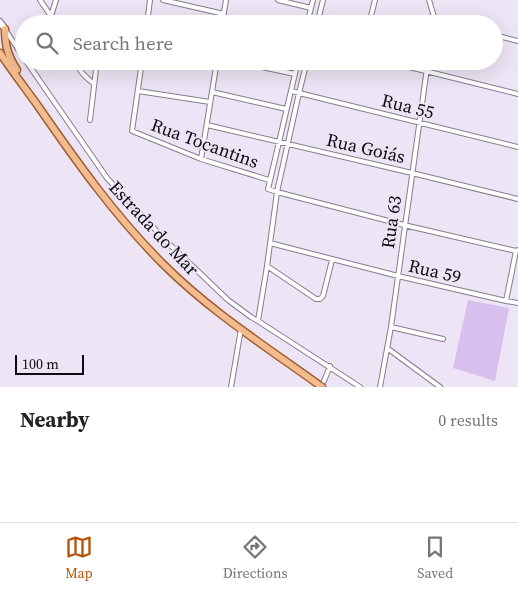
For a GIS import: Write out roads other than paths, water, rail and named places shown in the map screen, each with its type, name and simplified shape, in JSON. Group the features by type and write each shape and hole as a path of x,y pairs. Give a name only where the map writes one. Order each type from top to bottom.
{"main road":[{"path":"0,22 5,29 7,51 15,66"},
{"name":"Estrada do Mar","path":"1,56 94,186 134,234 164,265 197,295 241,329 323,384"},
{"path":"17,70 34,100"}],"street":[{"path":"40,0 50,15"},
{"path":"51,15 56,0"},
{"path":"148,15 150,0"},
{"path":"163,0 224,14 226,0"},
{"path":"278,0 311,8"},
{"path":"309,15 313,0"},
{"path":"320,15 324,0"},
{"path":"371,15 375,0"},
{"path":"429,0 432,15"},
{"path":"5,29 15,44"},
{"path":"503,37 518,41"},
{"path":"32,70 107,178 165,240 228,300 251,317 360,387"},
{"path":"79,70 94,84"},
{"path":"90,120 96,70"},
{"path":"141,70 138,90 210,102"},
{"path":"202,159 215,70"},
{"path":"276,70 295,74"},
{"path":"269,180 296,70"},
{"path":"258,321 277,192 305,70"},
{"path":"422,70 518,94"},
{"name":"Rua 63","path":"380,387 391,327 426,71"},
{"name":"Rua Tocantins","path":"138,90 132,131 202,159 269,180 268,189 404,225 517,250"},
{"name":"Rua 55","path":"291,91 518,147"},
{"path":"212,92 286,109"},
{"name":"Rua Goiás","path":"207,125 412,172 518,199"},
{"name":"Rua 59","path":"270,244 398,276 518,303"},
{"path":"506,301 517,250"},
{"path":"267,266 320,299 323,296 332,260"},
{"path":"391,327 443,338"},
{"path":"232,387 241,329"},
{"path":"387,348 440,387"},
{"path":"323,384 330,366"}]}
